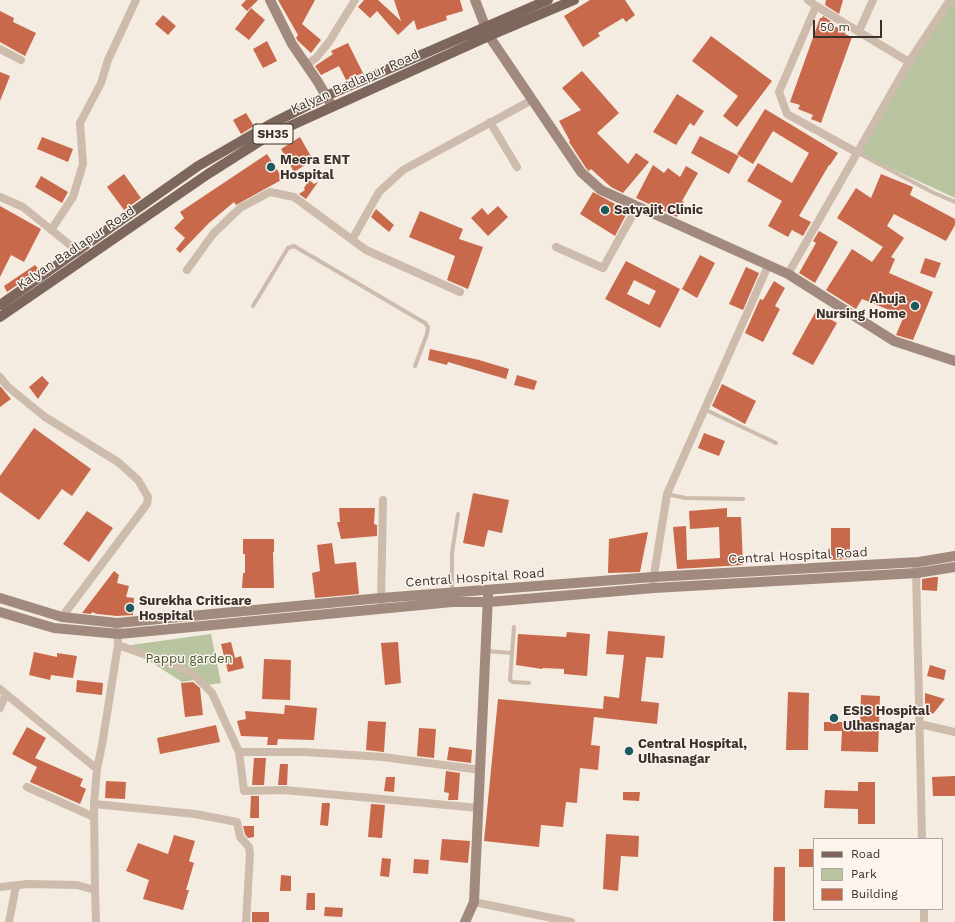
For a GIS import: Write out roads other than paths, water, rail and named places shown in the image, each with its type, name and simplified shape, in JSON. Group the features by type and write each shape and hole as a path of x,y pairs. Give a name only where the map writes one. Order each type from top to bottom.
{"main road":[{"name":"Kalyan Badlapur Road","path":"0,305 53,269 77,250 132,214 198,166 269,125 326,96 484,26 548,0"},
{"name":"Kalyan Badlapur Road","path":"0,317 37,289 86,258 182,191 268,136 489,36 574,0"}],"street":[{"path":"51,230 73,197 83,164 80,123 101,83 108,60 136,0"},
{"path":"270,0 292,44 332,106"},
{"path":"306,65 316,58 329,42 355,0"},
{"path":"475,0 489,36 581,172 601,190 788,274 894,341 955,361"},
{"path":"808,0 909,62"},
{"path":"859,31 873,0"},
{"path":"788,274 909,62 950,0"},
{"path":"816,6 779,92 787,114 858,153"},
{"path":"0,49 21,60"},
{"path":"352,240 379,192 403,170 532,100"},
{"path":"490,122 516,168"},
{"path":"187,270 212,234 240,208 270,192 294,197 366,250 460,292"},
{"path":"0,197 23,208 86,258"},
{"path":"556,247 603,268 637,207"},
{"path":"654,588 653,577 667,494 706,410 768,266"},
{"path":"0,377 7,386 45,417 118,462 138,480 148,497 147,504 62,617"},
{"path":"381,603 383,500"},
{"name":"Central Hospital Road","path":"0,612 54,628 119,634 381,603 452,593 653,577 916,562 955,556"},
{"path":"916,562 922,838"},
{"name":"Central Hospital Road","path":"0,598 62,617 117,623 381,603 489,602 654,588 917,573 955,567"},
{"path":"465,922 474,902 489,602 487,590"},
{"path":"96,922 94,804 97,769 118,645 119,634 117,623"},
{"path":"118,645 171,664 194,675 212,693 239,752 244,791 284,790 479,808"},
{"path":"0,708 3,692 97,769"},
{"path":"920,724 955,732"},
{"path":"239,752 304,752 383,757 481,770"},
{"path":"27,787 94,817"},
{"path":"94,804 194,814 237,822 240,837 249,847 250,852 246,922"},
{"path":"0,887 77,885 95,890"},
{"path":"9,922 16,886"},
{"path":"474,902 571,922"},
{"path":"924,910 924,922"}],"lane":[{"path":"858,153 934,193 955,202"},
{"path":"253,306 288,248 294,246 425,323 428,327 427,334 415,366"},
{"path":"706,410 776,443"},
{"path":"667,494 685,498 743,499"},
{"path":"452,593 452,553 458,514"},
{"path":"514,627 510,680 513,682 529,683"},
{"path":"486,652 512,653"}],"place":[{"name":"Meera ENT Hospital","path":"271,167"},
{"name":"Satyajit Clinic","path":"605,210"},
{"name":"Ahuja Nursing Home","path":"915,306"},
{"name":"Surekha Criticare Hospital","path":"130,608"},
{"name":"ESIS Hospital Ulhasnagar","path":"834,718"},
{"name":"Central Hospital, Ulhasnagar","path":"629,751"}],"park label":[{"name":"Pappu garden","path":"189,659"}]}
